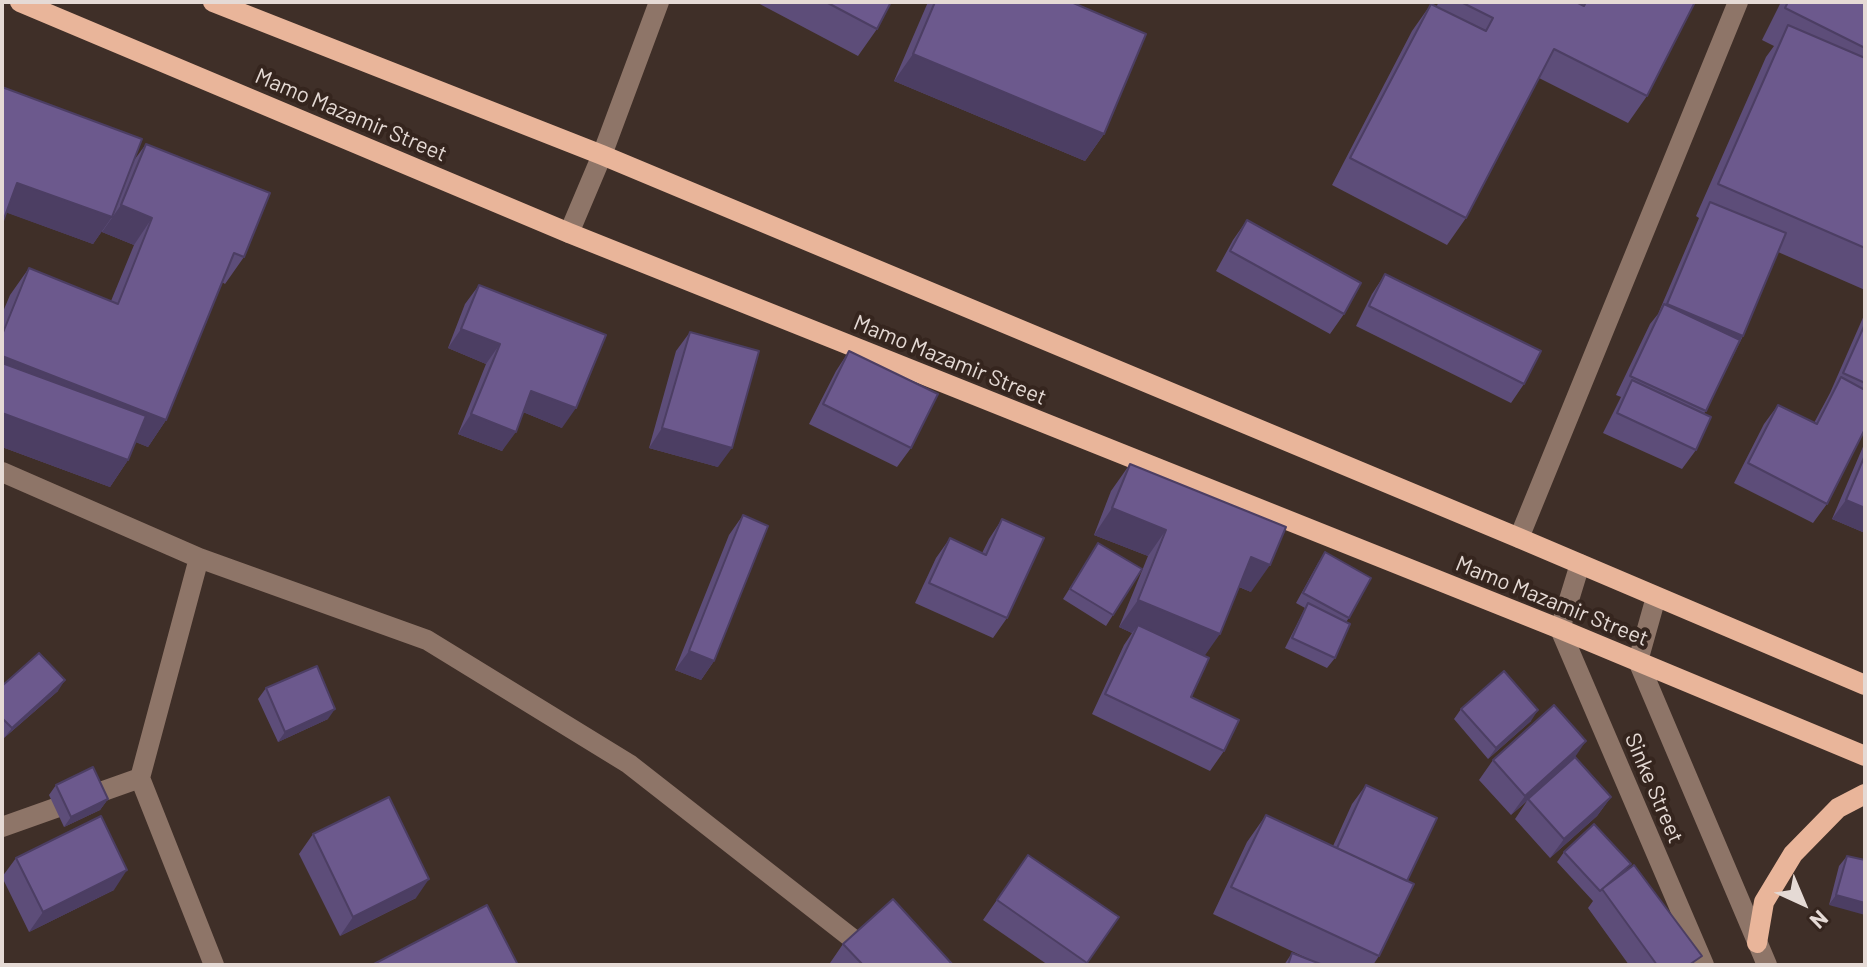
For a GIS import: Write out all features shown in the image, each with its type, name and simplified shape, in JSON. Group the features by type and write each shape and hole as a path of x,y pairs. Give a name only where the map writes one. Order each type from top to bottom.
{"main road":[{"name":"Mamo Mazamir Street","path":"20,2 569,233 1560,629 1865,756"},
{"name":"Mamo Mazamir Street","path":"213,2 602,155 1865,685"},
{"path":"1757,943 1764,902 1793,854 1838,808 1865,794"}],"street":[{"path":"569,233 602,155 659,2"},
{"path":"1519,538 1738,2"},
{"path":"2,472 199,558 427,640 629,764 886,965"},
{"path":"199,558 140,778 214,965"},
{"path":"1560,629 1580,564"},
{"path":"1638,661 1656,597"},
{"name":"Sinke Street","path":"1560,629 1704,965"},
{"name":"Sinke Street","path":"1638,661 1767,965"},
{"path":"2,827 140,778"}],"building":[{"path":"826,2 891,2 877,29"},
{"path":"935,2 1071,2 1146,34 1104,134 913,54"},
{"path":"1461,2 1576,2 1584,6 1586,2 1695,2 1647,96 1554,49 1466,218 1350,158 1431,4 1486,31 1493,18"},
{"path":"1788,2 1865,2 1865,48 1785,8"},
{"path":"1788,25 1865,58 1865,248 1718,184"},
{"path":"2,87 142,139 112,217 17,183 2,224"},
{"path":"146,144 270,193 244,257 234,253 166,420 2,356 2,335 29,268 118,304 152,218 121,205"},
{"path":"1710,202 1786,233 1743,336 1667,304"},
{"path":"1247,220 1361,283 1344,314 1230,251"},
{"path":"1385,274 1541,351 1524,384 1369,306"},
{"path":"479,285 606,335 576,408 531,391 516,432 471,414 500,344 461,329"},
{"path":"1664,304 1740,340 1706,411 1630,376"},
{"path":"1865,324 1865,383 1843,373"},
{"path":"690,332 759,351 732,448 662,428"},
{"path":"849,351 938,394 911,448 823,404"},
{"path":"2,363 146,416 128,460 2,413"},
{"path":"1841,377 1865,390 1865,429 1827,504 1748,463 1778,405 1817,424"},
{"path":"1632,380 1711,417 1696,450 1617,413"},
{"path":"1865,455 1865,508 1846,500"},
{"path":"1130,464 1286,527 1270,565 1251,557 1220,634 1138,600 1166,530 1112,508"},
{"path":"743,515 768,526 714,661 689,651"},
{"path":"1002,519 1044,538 1007,618 929,583 950,538 986,555"},
{"path":"1098,543 1142,569 1113,615 1070,589"},
{"path":"1325,552 1371,578 1349,618 1303,593"},
{"path":"1308,603 1350,624 1335,658 1292,638"},
{"path":"1138,625 1209,658 1191,697 1239,720 1224,751 1105,694"},
{"path":"39,653 65,680 12,728 2,718 2,686"},
{"path":"317,666 335,709 285,732 266,688"},
{"path":"1504,671 1538,710 1496,748 1461,709"},
{"path":"1554,705 1586,741 1525,796 1493,760"},
{"path":"1575,757 1611,797 1564,839 1528,799"},
{"path":"93,767 108,799 71,817 56,785"},
{"path":"1366,785 1437,818 1407,881 1337,848"},
{"path":"389,797 429,879 353,917 313,834"},
{"path":"1266,815 1414,884 1379,956 1231,887"},
{"path":"101,816 127,870 43,912 16,858"},
{"path":"1594,824 1631,864 1600,891 1564,852"},
{"path":"1028,855 1119,917 1087,963 997,900"},
{"path":"1847,856 1865,860 1865,903 1836,895"},
{"path":"1634,865 1702,956 1689,965 1657,965 1602,889"},
{"path":"893,899 953,965 863,965 843,944"},
{"path":"487,905 518,965 372,965"},
{"path":"1292,953 1323,965 1288,965"}]}
